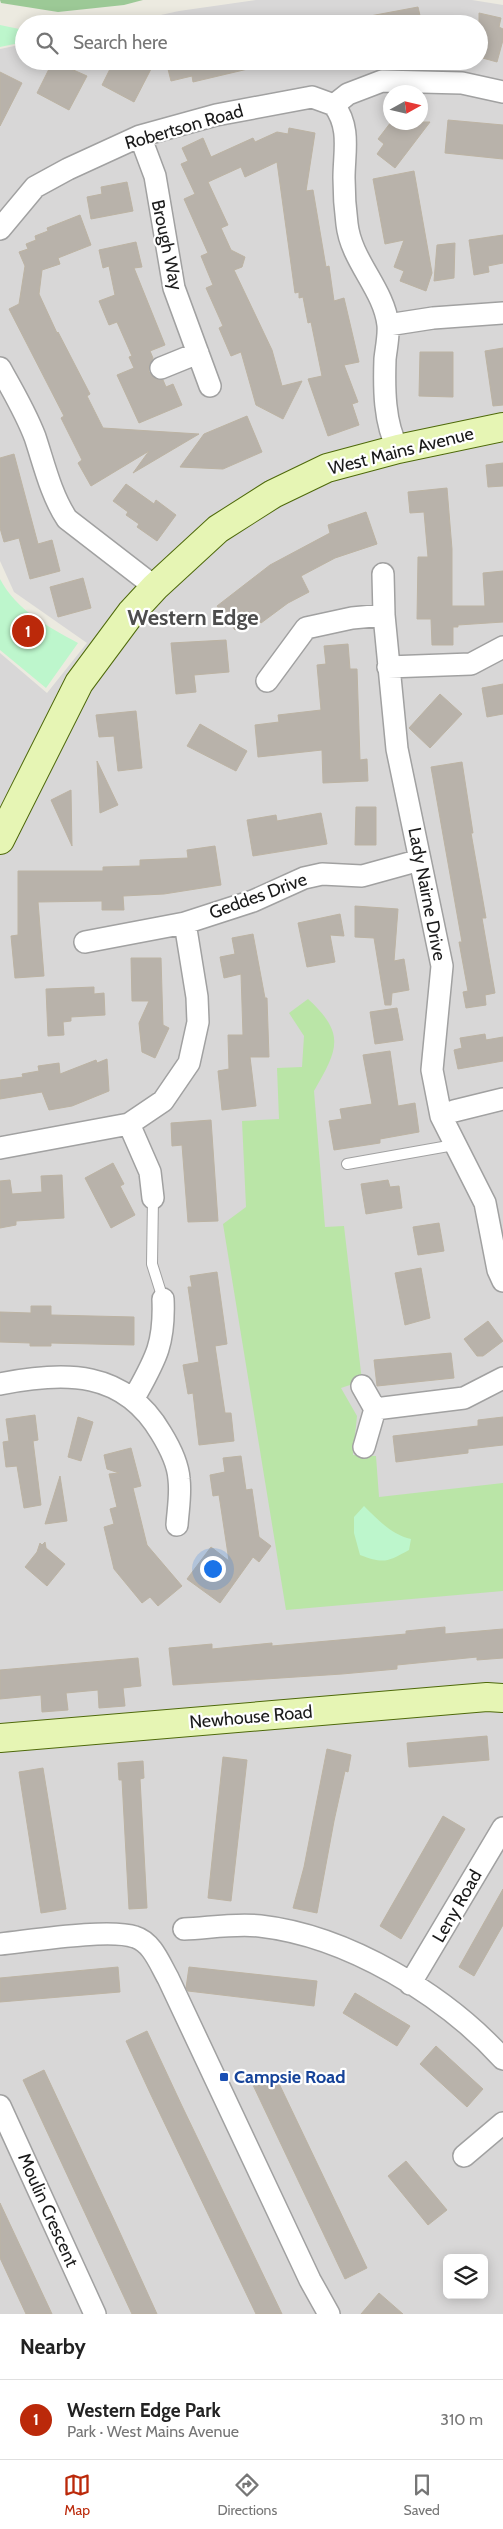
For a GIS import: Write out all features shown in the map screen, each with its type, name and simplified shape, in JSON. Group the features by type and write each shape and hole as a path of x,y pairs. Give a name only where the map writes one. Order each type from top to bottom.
{"street":[{"path":"398,448 394,440 385,401 388,326 377,296 359,262 347,226 344,179 347,136 342,117 334,105 348,94 382,81 462,83 503,92"},
{"name":"Robertson Road","path":"0,229 35,187 68,169 140,136 216,115 312,97 334,105"},
{"name":"Brough Way","path":"140,136 155,176 174,288 210,386"},
{"path":"388,326 432,318 503,314"},
{"path":"161,368 198,353"},
{"path":"0,368 17,397 63,513 77,528 155,587"},
{"name":"West Mains Avenue","path":"0,840 79,684 131,614 155,587 218,529 272,494 327,468 398,448 503,427"},
{"name":"Lady Nairne Drive","path":"383,574 388,667 397,749 442,966 432,1070 440,1116 485,1203 498,1270 503,1281"},
{"path":"267,681 306,628 352,618 384,615"},
{"path":"388,667 471,664 503,647"},
{"name":"Geddes Drive","path":"85,942 185,923 253,902 304,878 322,874 362,876 420,860"},
{"path":"0,1148 129,1124 164,1101 189,1063 198,1022 198,997 185,923"},
{"path":"440,1116 486,1102 503,1099"},
{"path":"129,1124 150,1172 153,1198"},
{"path":"134,1398 158,1356 164,1321 163,1299"},
{"path":"0,1384 62,1376 111,1385 134,1398 154,1420 170,1448 179,1478 177,1525"},
{"path":"375,1409 464,1398 499,1382 503,1378"},
{"path":"362,1386 375,1409 364,1447"},
{"name":"Newhouse Road","path":"0,1738 487,1697 503,1698"},
{"name":"Leny Road","path":"410,1984 503,1828"},
{"path":"184,1929 259,1926 296,1933 331,1944 372,1962 444,2005 481,2035 503,2060"},
{"path":"0,1944 106,1934 136,1937 152,1950 168,1978 310,2280 329,2314"},
{"name":"Moulin Crescent","path":"0,2106 95,2314"},
{"path":"464,2156 503,2123"}],"lane":[{"path":"347,1164 454,1145"},
{"path":"153,1198 152,1264 163,1299"}],"shaded area":[{"path":"256,0 472,0 503,5 503,2314 0,2314 0,653 47,693 87,643 14,592 0,561 0,49 15,46 15,70 488,70 488,15 161,15"}],"green space":[{"path":"0,0 143,0 124,5 58,12 1,3"},
{"path":"0,25 15,28 15,44 0,47"},
{"path":"0,579 24,609 44,624 78,643 46,688 0,650"},
{"path":"308,999 328,1022 333,1032 334,1042 329,1064 314,1091 325,1227 344,1226 362,1381 341,1388 357,1416 353,1455 376,1456 379,1497 503,1483 503,1591 286,1610 223,1224 246,1207 242,1121 279,1119 277,1068 302,1067 304,1036 289,1013"},
{"path":"364,1506 391,1530 411,1539 409,1550 390,1559 380,1561 360,1555 354,1533 354,1517"}],"building":[{"path":"418,7 420,15 375,15"},
{"path":"488,15 501,18 499,27 503,29 503,40 497,62 488,60"},
{"path":"48,70 73,70 87,76 69,110 37,93"},
{"path":"110,70 150,70 134,102 102,85"},
{"path":"168,70 244,70 193,82 192,76 171,81"},
{"path":"0,72 22,83 0,126"},
{"path":"448,120 503,125 503,159 445,153"},
{"path":"289,128 315,133 306,191 313,190 326,267 329,266 334,301 344,298 359,362 344,365 358,402 352,404 359,425 328,436 308,379 322,376 311,322 308,323 303,297 299,298 299,292 295,293 277,162 245,177 241,167 208,182 228,225 221,228 231,250 245,257 242,267 234,270 272,350 282,386 302,381 283,419 256,405 241,352 231,356 219,328 223,326 206,288 213,285 201,256 208,253 184,199 195,194 181,164 188,161 182,148 203,138 211,157 253,138 255,142 277,132 288,134"},
{"path":"385,130 424,130 395,168 377,154 384,144 378,139"},
{"path":"414,171 432,273 426,291 400,281 404,271 394,267 404,240 385,244 373,179"},
{"path":"127,182 133,211 91,219 87,197 102,194 101,187"},
{"path":"80,215 91,245 58,258 60,264 42,270 39,294 57,333 90,394 87,396 103,428 199,434 133,473 149,451 91,486 78,463 82,460 61,418 64,416 9,309 19,304 25,266 19,252 28,249 26,244 36,240 35,236 48,231 47,228"},
{"path":"503,235 503,263 488,266 489,272 474,275 469,240"},
{"path":"136,242 142,267 134,268 165,345 150,351 153,358 149,366 149,372 154,378 163,380 166,387 173,384 182,405 139,423 117,375 134,368 129,357 132,356 117,322 109,325 99,301 115,295 109,266 103,268 99,250"},
{"path":"455,243 454,278 434,281 437,245"},
{"path":"503,348 503,405 493,406 485,351"},
{"path":"420,352 453,352 453,397 419,396"},
{"path":"247,416 262,452 223,469 180,467 204,434"},
{"path":"14,454 38,544 52,540 60,571 30,579 19,538 4,542 0,528 0,458"},
{"path":"503,463 503,486 488,487 486,465"},
{"path":"126,484 154,504 156,500 176,515 157,541 137,527 139,524 126,515 128,512 113,501"},
{"path":"447,488 452,549 452,606 485,606 483,573 503,571 503,622 458,625 458,627 453,627 453,645 432,645 431,619 417,619 418,557 428,557 424,512 410,513 408,492"},
{"path":"366,512 377,544 335,558 301,576 309,592 288,603 261,623 255,615 235,630 217,606 270,565 330,533 328,525"},
{"path":"83,578 91,608 58,617 50,587"},
{"path":"226,640 229,672 194,675 196,692 176,694 171,643"},
{"path":"348,644 350,669 357,669 360,760 367,759 368,781 323,783 322,750 258,757 255,725 279,722 278,715 321,710 317,665 326,664 324,646"},
{"path":"503,684 503,714 487,717 482,688"},
{"path":"440,694 462,714 430,748 409,728"},
{"path":"136,711 142,768 118,771 114,736 99,737 96,715"},
{"path":"200,724 247,751 236,771 187,746"},
{"path":"97,761 118,805 100,813"},
{"path":"462,762 473,833 471,833 486,918 482,918 495,993 485,995 486,1005 466,1008 463,992 468,991 459,942 462,942 431,767"},
{"path":"71,790 72,846 51,800"},
{"path":"356,807 376,807 376,845 355,845"},
{"path":"321,813 327,844 253,856 247,820 276,815 277,821"},
{"path":"215,846 221,885 164,894 123,896 124,910 102,910 102,901 38,902 44,976 15,978 11,936 18,935 18,871 103,871 103,867 140,866 140,860 188,858 187,850"},
{"path":"355,906 398,909 394,961 404,959 409,990 392,993 391,1005 385,1005 374,938 355,937"},
{"path":"340,914 344,936 330,935 335,962 307,967 298,923"},
{"path":"253,934 265,998 267,998 269,1057 250,1057 256,1106 222,1110 218,1071 229,1069 228,1035 243,1035 241,974 224,978 220,957 235,954 232,938"},
{"path":"131,958 161,958 163,1025 169,1028 155,1058 142,1052 139,1023 149,1001 132,1001"},
{"path":"94,987 94,994 104,993 105,1015 71,1017 71,1021 63,1022 64,1035 48,1036 46,989"},
{"path":"397,1008 403,1040 375,1044 370,1012"},
{"path":"485,1034 486,1040 503,1037 503,1061 458,1069 454,1050 462,1048 460,1038"},
{"path":"390,1051 398,1106 415,1103 419,1132 380,1139 380,1143 334,1150 329,1121 342,1119 340,1109 372,1104 363,1055"},
{"path":"107,1059 109,1091 72,1106 49,1110 42,1092 0,1099 0,1080 23,1077 22,1074 39,1071 38,1066 59,1063 60,1074 96,1060 97,1063"},
{"path":"211,1120 218,1221 188,1222 182,1145 172,1146 171,1123"},
{"path":"113,1163 124,1184 120,1186 135,1215 111,1228 85,1178"},
{"path":"62,1175 64,1218 16,1221 16,1225 0,1228 0,1181 10,1180 12,1194 42,1192 41,1176"},
{"path":"388,1180 390,1187 399,1186 402,1208 366,1214 361,1184"},
{"path":"439,1223 444,1251 418,1255 413,1227"},
{"path":"421,1268 430,1318 405,1325 395,1273"},
{"path":"217,1272 227,1344 215,1346 225,1413 231,1413 234,1441 199,1445 193,1393 188,1394 183,1365 199,1362 188,1287 192,1287 190,1276"},
{"path":"31,1306 51,1306 51,1315 134,1317 134,1345 51,1343 51,1346 30,1346 30,1343 0,1342 0,1312 31,1313"},
{"path":"488,1321 503,1341 483,1356 477,1356 464,1339"},
{"path":"451,1353 454,1378 377,1386 374,1360"},
{"path":"35,1415 38,1440 33,1441 41,1505 24,1508 17,1466 6,1467 3,1442 9,1441 6,1419"},
{"path":"78,1417 93,1422 81,1461 68,1457"},
{"path":"503,1417 503,1445 468,1449 468,1453 396,1462 393,1436 478,1426 478,1420"},
{"path":"131,1448 141,1486 133,1488 147,1545 182,1586 158,1606 150,1597 142,1603 114,1569 104,1527 114,1524 110,1509 117,1507 109,1474 119,1473 107,1469 104,1455"},
{"path":"241,1456 246,1490 252,1489 259,1537 271,1546 259,1562 253,1557 220,1603 187,1579 211,1547 229,1561 219,1495 213,1496 210,1475 225,1472 223,1458"},
{"path":"60,1476 67,1521 45,1524"},
{"path":"45,1542 46,1548 65,1564 47,1586 25,1567 37,1552 40,1543 42,1545"},
{"path":"445,1627 445,1634 503,1629 503,1658 477,1660 477,1657 397,1665 397,1669 173,1685 169,1648 212,1644 212,1649 272,1643 272,1646 406,1634 406,1631"},
{"path":"138,1658 141,1686 123,1688 125,1706 99,1708 98,1690 66,1693 68,1710 42,1712 41,1695 0,1699 0,1670"},
{"path":"487,1736 489,1760 409,1767 407,1743"},
{"path":"327,1749 351,1755 348,1772 345,1771 334,1821 317,1913 293,1908 304,1867"},
{"path":"223,1757 247,1760 231,1901 208,1898"},
{"path":"143,1761 144,1778 140,1779 147,1908 129,1909 122,1780 119,1780 118,1763"},
{"path":"43,1768 66,1909 41,1913 19,1772"},
{"path":"443,1816 465,1829 401,1939 380,1926"},
{"path":"503,1889 503,1925 474,1976 459,1967"},
{"path":"118,1967 120,1992 0,2002 0,1978"},
{"path":"189,1967 317,1981 314,2006 188,1991 186,1988"},
{"path":"355,1993 410,2026 397,2046 343,2013"},
{"path":"147,2031 282,2314 256,2314 151,2095 126,2041"},
{"path":"436,2046 483,2089 467,2107 420,2064"},
{"path":"44,2070 157,2314 132,2314 23,2080"},
{"path":"274,2073 367,2268 345,2279 252,2083"},
{"path":"406,2161 447,2210 428,2225 388,2176"},
{"path":"0,2203 52,2314 26,2314 0,2258"},
{"path":"379,2293 403,2314 361,2314"}],"place":[{"name":"Western Edge Park","path":"28,631"},
{"name":"Campsie Road","path":"224,2077"}],"district":[{"name":"Western Edge","path":"193,617"}]}
